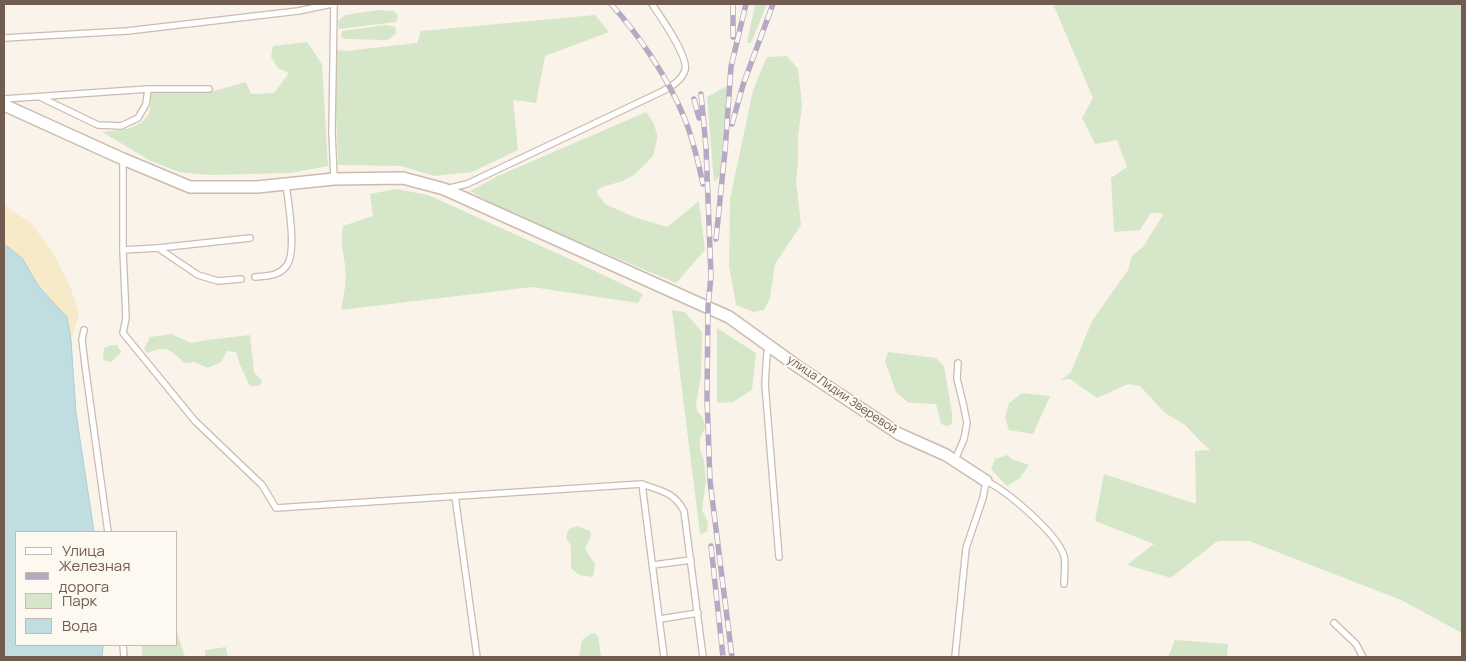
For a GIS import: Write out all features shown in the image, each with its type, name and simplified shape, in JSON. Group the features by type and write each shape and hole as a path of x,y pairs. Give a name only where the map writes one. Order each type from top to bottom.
{"street":[{"name":"улица Лидии Зверевой","path":"4,104 123,159 190,187 256,187 334,179 403,178 444,189 729,317 899,434 946,455 986,481"}],"lane":[{"path":"4,38 127,31 298,11 333,4 332,132 334,179"},
{"path":"444,189 467,184 663,91 676,83 682,77 686,68 683,56 652,4"},
{"path":"4,99 148,89 209,89"},
{"path":"38,97 98,125 121,126 138,118 146,104 148,89"},
{"path":"123,159 123,250 126,318 123,333 195,421 262,485 276,508 642,484 672,495 680,503 684,511 703,657"},
{"path":"255,277 273,276 287,265 292,250 286,183"},
{"path":"123,250 250,238"},
{"path":"158,248 198,275 218,282 241,279"},
{"path":"84,330 82,340 108,531"},
{"path":"770,347 767,353 765,384 779,557"},
{"path":"954,460 964,439 967,423 957,379 958,363"},
{"path":"955,657 966,548 983,498 986,481 997,486 1022,506 1055,539 1064,557 1064,584"},
{"path":"642,484 664,657"},
{"path":"454,496 477,657"},
{"path":"653,564 691,560"},
{"path":"660,619 698,613"},
{"path":"1334,623 1356,644 1363,657"}],"green space":[{"path":"755,4 767,4 751,43 747,43"},
{"path":"1053,4 1462,4 1462,633 1401,600 1249,541 1216,542 1171,578 1127,565 1154,544 1095,521 1104,474 1196,504 1195,451 1210,450 1185,425 1165,413 1140,386 1128,384 1097,398 1070,379 1061,380 1071,372 1092,321 1128,270 1132,256 1143,247 1163,215 1162,213 1151,213 1140,230 1114,232 1111,178 1127,167 1117,140 1095,144 1082,118 1093,98"},
{"path":"379,10 394,11 398,16 396,22 339,29 338,21 345,15"},
{"path":"595,15 609,32 545,56 536,103 513,100 518,150 472,172 434,176 401,166 338,165 335,85 337,50 346,51 417,43 421,31"},
{"path":"386,25 395,27 396,34 387,40 346,39 341,37 342,31"},
{"path":"307,42 322,64 328,166 290,173 210,175 179,172 151,161 102,132 122,130 141,123 149,113 151,93 210,92 246,82 251,94 274,93 289,73 278,68 271,57 273,46"},
{"path":"787,56 798,69 802,105 796,181 801,225 775,264 770,298 764,310 754,312 736,305 729,266 730,199 753,90 767,57"},
{"path":"727,86 720,176 714,182 707,97"},
{"path":"646,112 653,122 657,134 653,156 634,175 623,181 602,187 597,190 597,193 605,204 634,217 667,227 699,201 705,250 676,283 509,213 470,191 498,176"},
{"path":"396,189 428,195 643,294 638,303 532,287 341,310 346,276 342,242 343,226 373,216 370,194"},
{"path":"672,310 685,312 702,332 701,377 696,404 697,411 703,418 705,428 700,439 700,450 704,460 706,481 702,510 708,522 707,532 700,534"},
{"path":"717,328 756,353 752,390 733,402 717,403"},
{"path":"172,334 191,343 250,335 254,372 262,381 259,386 250,386 236,352 227,351 221,362 208,368 194,362 184,363 168,350 159,349 147,353 144,349 150,337"},
{"path":"117,345 121,352 111,362 103,360 104,348"},
{"path":"888,352 936,358 944,366 952,413 952,424 947,426 941,424 936,404 909,403 896,392 885,361"},
{"path":"1022,393 1050,396 1033,434 1009,430 1005,418 1009,403"},
{"path":"1007,455 1012,459 1029,465 1020,478 1007,486 991,469 995,459"},
{"path":"578,526 590,531 591,536 585,549 595,564 593,577 579,575 571,568 571,546 566,537 569,529"},
{"path":"594,633 598,636 601,657 579,657 582,640"},
{"path":"178,634 184,655 189,657 142,657 142,646 178,646"},
{"path":"1175,640 1228,644 1227,657 1168,657"},
{"path":"226,647 228,657 205,657 205,650"}],"sand":[{"path":"4,205 32,224 53,253 70,286 79,314 71,340 67,317 39,287 22,258 4,244"}],"water":[{"path":"4,244 22,258 39,287 67,317 71,340 76,413 94,531 15,531 15,646 103,646 102,657 4,657"}],"railway":[{"path":"611,4 642,43 670,87 690,133 703,184"},
{"path":"733,4 733,37"},
{"path":"716,239 731,67 746,4"},
{"path":"732,124 743,85 773,4"},
{"path":"701,94 706,147 711,276 708,307 707,397 710,481 732,657"},
{"path":"694,99 699,118"},
{"path":"711,546 723,657"}]}
